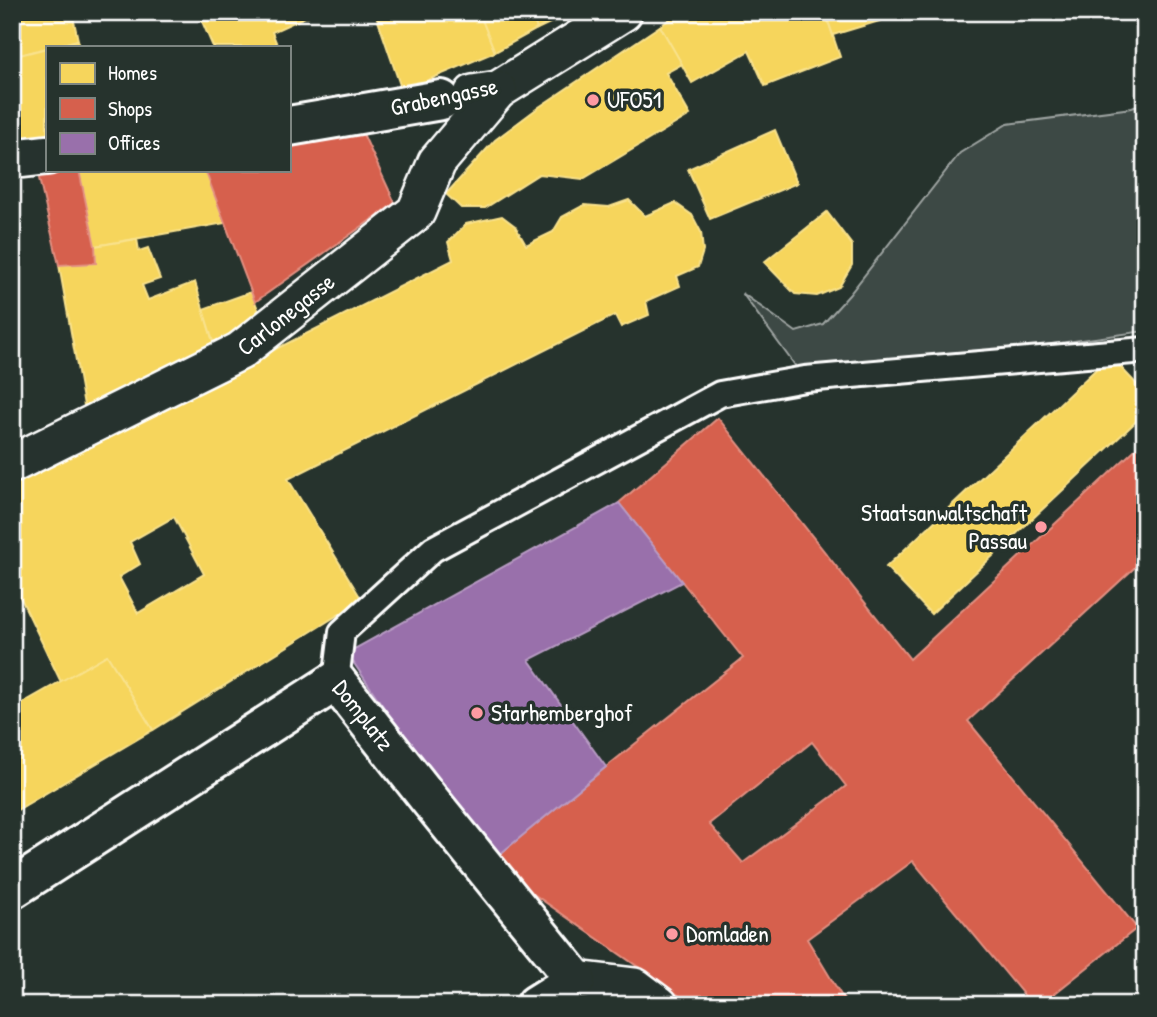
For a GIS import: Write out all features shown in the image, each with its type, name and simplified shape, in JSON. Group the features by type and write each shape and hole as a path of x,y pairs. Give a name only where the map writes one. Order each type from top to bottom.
{"street":[{"name":"Grabengasse","path":"290,126 498,90 623,12"},
{"name":"Carlonegasse","path":"12,464 240,352 416,212 437,162 498,90"},
{"path":"12,159 46,155"},
{"name":"Domplatz","path":"12,889 336,681 437,810 576,979"},
{"path":"536,1005 576,979 635,987 659,1005"}],"lane":[{"path":"336,681 342,632 433,548 720,394 805,379 1145,350"}],"shaded area":[{"path":"1145,103 1145,331 805,379 742,293 796,332 823,324 849,295 960,153 1007,124 1132,108"}],"building: Homes":[{"path":"12,12 72,12 78,40 46,46 46,48 12,57"},
{"path":"198,12 316,12 272,32 278,46 213,46"},
{"path":"375,12 479,12 495,52 402,91"},
{"path":"479,12 531,12 537,29 495,52"},
{"path":"531,12 573,12 537,29"},
{"path":"680,12 825,12 840,57 765,86 749,51 692,83 660,26"},
{"path":"825,12 898,12 899,15 833,35"},
{"path":"660,26 682,64 666,73 690,115 583,179 539,174 485,208 461,208 446,194 495,140 539,107"},
{"path":"78,40 80,46 55,46"},
{"path":"46,48 46,146 12,151 12,57"},
{"path":"775,130 797,183 710,219 688,169"},
{"path":"79,172 206,172 225,223 95,246"},
{"path":"629,200 645,216 675,203 692,215 701,232 703,251 698,267 677,276 680,286 646,301 649,315 621,327 615,315 288,479 362,600 153,730 107,655 61,682 12,580 12,482 453,260 448,242 466,224 502,216 515,226 526,245 553,232 562,217 584,205 609,207","holes":["174,517 204,574 138,613 119,577 140,564 130,542"]},
{"path":"827,212 852,245 852,265 839,287 817,296 795,294 764,262"},
{"path":"137,239 139,251 148,248 160,279 142,285 148,300 195,282 215,348 85,411 59,265 96,263 95,246"},
{"path":"251,292 264,324 215,348 203,309"},
{"path":"1110,356 1145,393 1145,413 931,614 886,567"},
{"path":"107,655 153,730 12,813 12,709"}],"building: Shops":[{"path":"358,123 395,203 255,302 206,172 290,172 290,136"},
{"path":"79,172 96,263 59,265 38,174"},
{"path":"12,305 20,339 12,339"},
{"path":"718,418 910,659 1145,440 1145,558 968,721 1137,928 1040,1005 1032,1005 913,861 807,939 847,1005 690,1005 489,863 743,658 619,503","holes":["812,742 846,786 743,863 709,824"]}],"building: Offices":[{"name":"Starhemberghof","path":"619,503 682,582 529,660 606,767 489,863 347,653"}],"place":[{"name":"UFO51","path":"593,100"},
{"name":"Staatsanwaltschaft Passau","path":"1041,527"},
{"name":"Starhemberghof","path":"477,713"},
{"name":"Domladen","path":"672,934"}]}
